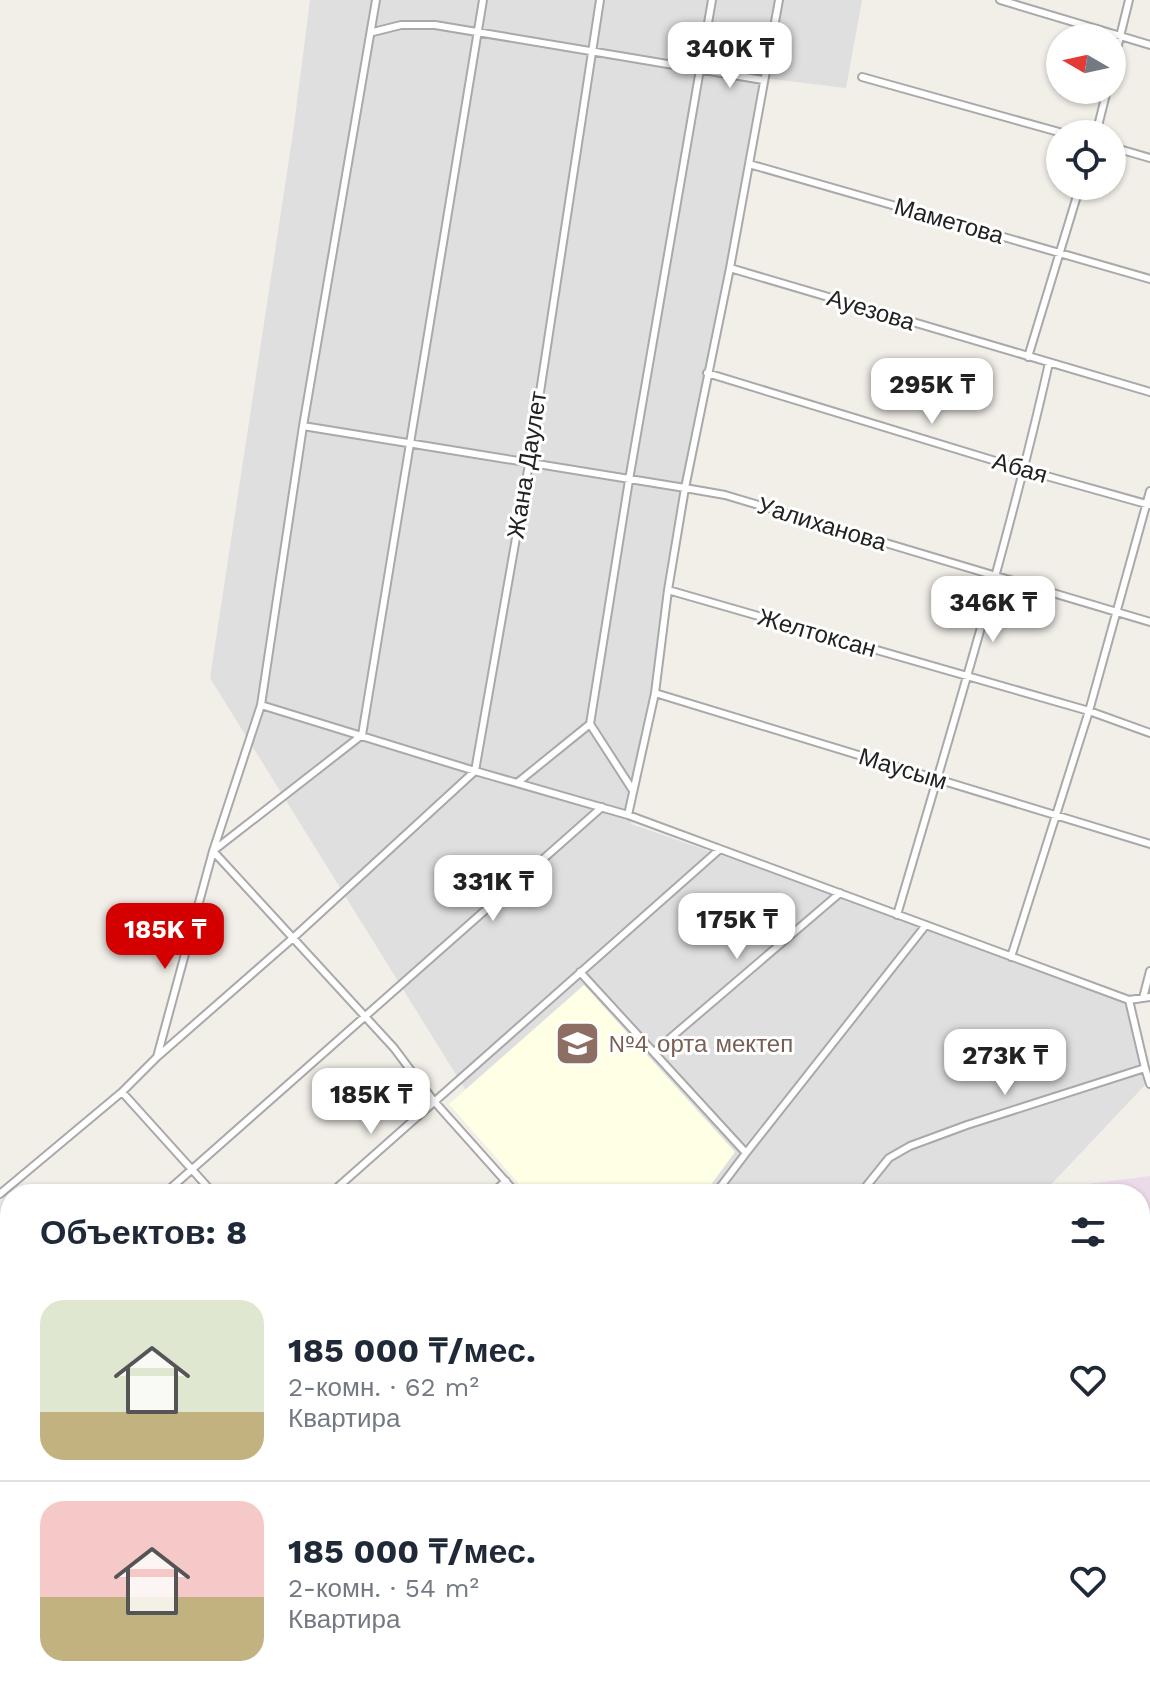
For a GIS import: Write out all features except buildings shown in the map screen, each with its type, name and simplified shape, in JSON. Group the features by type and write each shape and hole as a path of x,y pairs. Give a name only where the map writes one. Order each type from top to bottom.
{"street":[{"path":"157,1057 213,851 261,705 303,426 373,32 376,0"},
{"path":"213,851 362,735 483,0"},
{"name":"Жана Даулет","path":"475,771 529,464 600,0"},
{"path":"632,789 590,724 712,0"},
{"path":"628,815 655,693 685,488 730,268 779,0"},
{"path":"1000,0 1080,24"},
{"path":"1123,24 1129,0"},
{"path":"373,32 418,24 478,31 763,80"},
{"path":"1126,38 1150,45"},
{"path":"862,77 1046,128"},
{"path":"1126,151 1150,158"},
{"name":"Маметова","path":"749,164 1150,279"},
{"path":"1028,357 1075,200"},
{"name":"Ауезова","path":"730,268 1150,392"},
{"path":"897,915 1025,470 1049,363"},
{"name":"Абая","path":"707,373 1025,470 1148,504"},
{"name":"Уалиханова","path":"303,426 725,495 1150,622"},
{"path":"1011,957 1089,711 1150,491"},
{"name":"Желтоксан","path":"668,590 1089,711 1150,733"},
{"name":"Маусым","path":"655,693 1150,844"},
{"path":"261,705 628,815 1129,1000 1146,997 1150,971"},
{"path":"517,783 590,724"},
{"path":"12,1184 122,1092 475,771"},
{"path":"176,1184 602,807"},
{"path":"341,1184 720,849"},
{"path":"213,851 394,1048 433,1100 509,1184"},
{"path":"654,1052 840,893"},
{"path":"723,1184 926,925"},
{"path":"580,972 746,1153"},
{"path":"1129,1000 1150,1084"},
{"path":"868,1184 889,1158 910,1146 1145,1068"},
{"path":"122,1092 205,1184"},
{"path":"503,1184 506,1181"}],"shaded area":[{"path":"310,0 862,0 846,88 763,78 631,824 1132,997 1146,1084 1051,1184 524,1184 210,678 293,133"},
{"name":"№4 орта мектеп","path":"584,985 735,1152 711,1184 519,1184 449,1104"},
{"path":"1150,1176 1150,1184 1089,1184"}],"place":[{"name":"№4 орта мектеп","path":"577,1044"}]}
